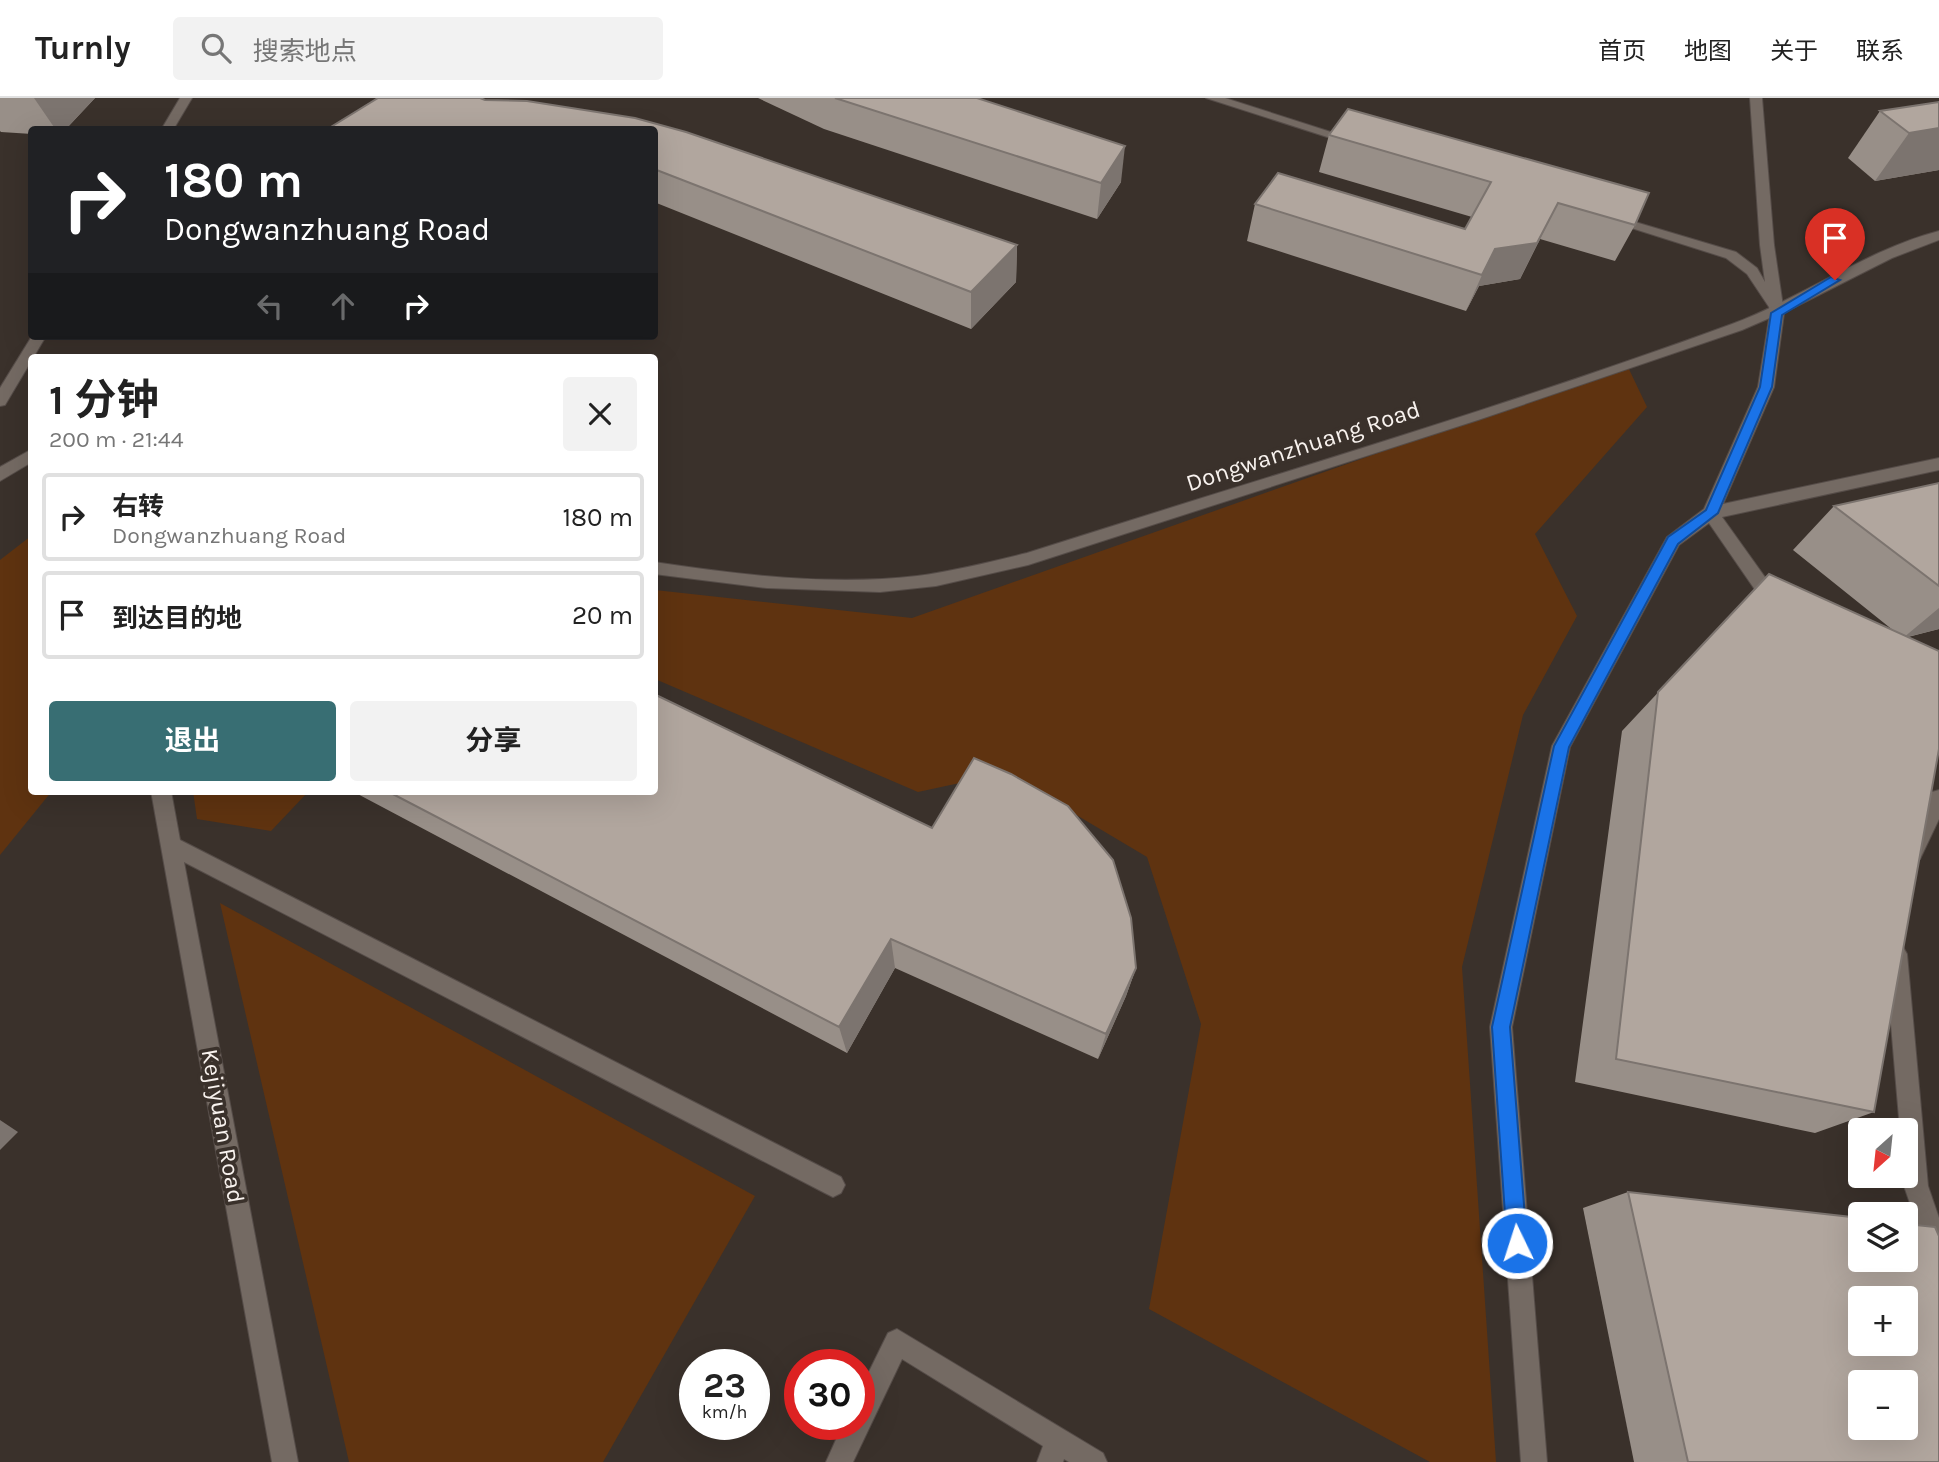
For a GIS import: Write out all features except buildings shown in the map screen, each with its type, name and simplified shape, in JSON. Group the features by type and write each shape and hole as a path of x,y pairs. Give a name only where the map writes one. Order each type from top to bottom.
{"street":[{"path":"169,126 186,98"},
{"path":"1212,98 1371,146"},
{"path":"1711,513 1766,387 1777,313 1767,246 1756,98"},
{"path":"1598,215 1731,255 1752,271 1777,313"},
{"name":"Dongwanzhuang Road","path":"658,569 711,576 869,585 963,575 1055,550 1646,359 1777,313 1891,252 1939,235"},
{"path":"0,401 28,354"},
{"path":"0,475 28,457"},
{"path":"1534,1462 1501,1027 1561,746 1673,541 1711,513 1939,464"},
{"path":"1711,513 1766,592 1791,604"},
{"name":"Kejiyuan Road","path":"163,795 285,1462"},
{"path":"1902,878 1939,798"},
{"path":"172,846 833,1185"},
{"path":"1893,928 1916,1186 1939,1253"},
{"path":"875,1387 897,1342 1054,1451 1094,1462"},
{"path":"839,1462 849,1440"}],"shaded area":[{"path":"1627,365 1647,407 1535,534 1577,616 1523,715 1462,967 1496,1462 1430,1462 1149,1309 1201,1024 1147,857 1006,773 918,792 658,680 658,590 912,618"},
{"path":"28,538 28,795 49,795 0,855 0,560"},
{"path":"194,795 305,795 271,831 197,819"},
{"path":"220,903 755,1196 603,1462 349,1462"}],"route":[{"path":"1517,1243 1501,1027 1561,746 1673,541 1711,513 1766,387 1777,313 1835,280"}]}
